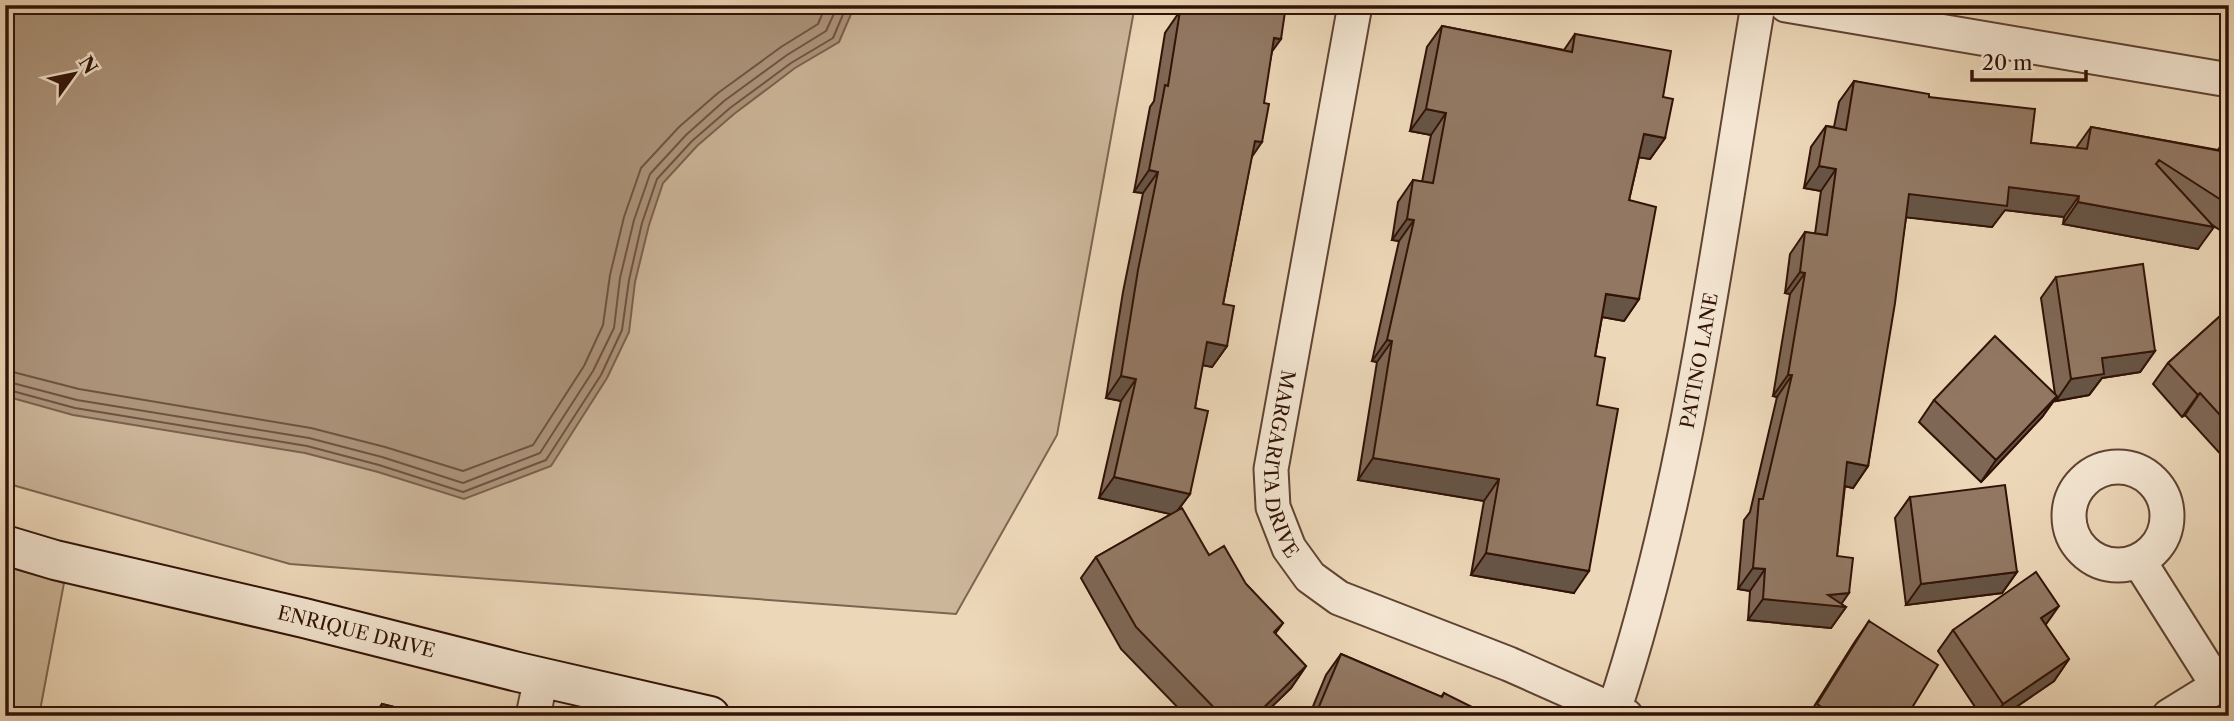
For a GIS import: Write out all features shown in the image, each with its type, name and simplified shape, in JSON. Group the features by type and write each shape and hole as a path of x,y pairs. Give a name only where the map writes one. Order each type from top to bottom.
{"street":[{"name":"MARGARITA DRIVE","path":"1355,5 1271,469 1273,507 1289,548 1310,577 1339,598 1509,664 1620,713"},
{"name":"PATINO LANE","path":"1620,713 1633,652 1669,516 1696,375 1758,5"},
{"path":"1786,5 2229,80"},
{"name":"ENRIQUE DRIVE","path":"5,545 55,560 304,618 541,678 710,716"},
{"path":"2139,561 2223,682 2169,716"},
{"path":"533,716 541,678"}],"shaded area":[{"path":"5,5 1135,5 1057,435 956,614 290,564 16,486 5,479"},
{"path":"5,566 64,583 39,716 5,716"}],"water":[{"path":"5,5 855,5 839,42 795,68 734,114 697,146 663,183 635,282 629,332 607,378 551,466 464,499 305,453 73,415 5,396"}],"building":[{"path":"1203,5 1286,5 1281,39 1274,38 1264,103 1269,104 1262,142 1255,141 1223,304 1234,306 1227,346 1207,342 1195,408 1208,411 1190,494 1114,477 1136,379 1121,376 1138,270 1158,172 1149,170 1165,85 1168,86 1180,11 1201,14"},
{"path":"1442,26 1572,52 1575,34 1671,51 1663,97 1673,99 1665,138 1644,134 1629,200 1656,207 1639,299 1606,294 1595,356 1605,358 1597,405 1618,409 1589,571 1486,553 1499,479 1373,458 1392,341 1387,340 1414,220 1407,219 1413,180 1433,183 1446,113 1426,109"},
{"path":"1854,81 1929,94 1929,97 2035,109 2031,143 2087,149 2091,127 2221,151 2223,142 2229,144 2229,205 2159,160 2156,164 2214,227 2078,202 2079,196 2009,187 2007,206 1909,194 1895,303 1868,466 1847,462 1837,556 1853,558 1849,593 1828,595 1846,607 1763,599 1765,569 1753,568 1759,499 1763,499 1792,375 1788,375 1805,273 1800,272 1805,232 1827,235 1836,169 1819,166 1826,126 1846,130"},
{"path":"2143,264 2155,351 2102,358 2104,374 2071,379 2056,277"},
{"path":"2229,308 2229,425 2168,363"},
{"path":"1995,336 2057,396 1996,460 1934,400"},
{"path":"2005,485 2017,572 1921,584 1910,497"},
{"path":"1182,508 1209,555 1224,546 1246,584 1283,623 1274,632 1306,666 1255,716 1222,716 1136,627 1096,557"},
{"path":"2036,572 2059,606 2041,618 2069,659 2003,704 1953,630"},
{"path":"1869,621 1938,665 1907,716 1835,716 1817,704"},
{"path":"1341,654 1442,697 1444,693 1478,710 1475,716 1315,716"},
{"path":"382,704 431,716 379,716"}]}
